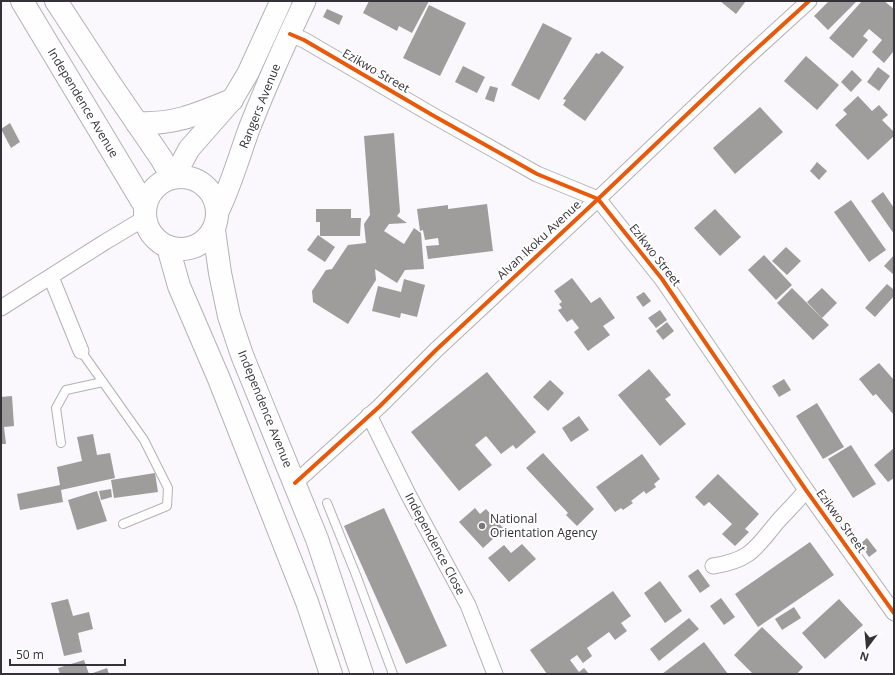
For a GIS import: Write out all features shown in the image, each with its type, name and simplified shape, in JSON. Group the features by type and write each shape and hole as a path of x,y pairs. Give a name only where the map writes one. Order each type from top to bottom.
{"main road":[{"name":"Independence Avenue","path":"22,1 145,212"},
{"path":"56,1 137,123 175,177"},
{"name":"Rangers Avenue","path":"175,177 189,149 232,100 248,73 281,1"},
{"name":"Rangers Avenue","path":"216,221 249,129 305,1"},
{"path":"137,123 154,124 186,118 232,100"},
{"path":"175,177 190,177 201,182 210,190 216,200 216,221 205,240 194,247 181,249 162,244 152,235 146,224 145,212 148,196 154,187 162,181 175,177"},
{"name":"Independence Avenue","path":"216,221 220,273 229,316 242,354 317,539 362,674"},
{"path":"168,246 179,286 219,379 307,602 330,674"}],"street":[{"name":"Alvan Ikoku Avenue","path":"295,483 370,416 442,344 598,199 743,61 809,1"},
{"name":"Ezikwo Street","path":"290,34 304,40 537,174 598,199 662,279 806,490 894,613"},
{"path":"4,300 51,276 105,242 145,212"},
{"path":"51,276 81,351"},
{"name":"Independence Close","path":"370,416 408,494 468,605 495,674"},
{"path":"713,566 727,564 741,559 756,548 782,516 806,490"}],"lane":[{"path":"81,351 144,440 168,488 167,506 123,524"},
{"path":"61,443 56,408 66,390 103,382"},
{"path":"326,503 356,575 393,674"}],"building":[{"path":"369,1 429,1 412,33 399,26 397,31 363,13"},
{"path":"720,1 746,1 736,14"},
{"path":"829,1 857,1 828,30 814,16"},
{"path":"862,1 884,1 894,9 894,53 893,52 884,63 872,52 882,40 869,29 863,36 868,40 853,58 829,38"},
{"path":"429,5 466,23 440,76 403,58"},
{"path":"327,9 343,16 339,25 323,17"},
{"path":"543,23 572,38 539,100 511,85"},
{"path":"602,51 624,67 585,121 563,105 566,100 563,99 596,53 599,54"},
{"path":"806,56 839,85 817,110 784,81"},
{"path":"463,66 485,77 477,93 455,82"},
{"path":"878,67 890,76 879,91 867,82"},
{"path":"852,70 862,80 851,92 841,82"},
{"path":"490,86 498,88 494,102 485,99"},
{"path":"858,96 872,111 879,105 888,115 882,120 894,132 894,136 868,160 835,125 847,114 843,110"},
{"path":"760,107 783,132 735,174 713,148"},
{"path":"10,123 20,142 11,148 1,129"},
{"path":"394,133 400,212 397,216 407,223 389,224 384,231 404,244 414,228 421,233 424,269 405,270 397,283 375,269 376,280 348,324 313,302 312,291 326,270 332,269 348,245 366,243 364,224 370,215 364,136"},
{"path":"817,162 827,171 819,180 810,171"},
{"path":"883,192 894,208 894,234 871,201"},
{"path":"851,200 886,250 869,262 834,212"},
{"path":"487,204 493,251 428,259 426,246 439,245 438,238 425,240 423,230 420,231 417,209 448,205 448,209"},
{"path":"316,209 351,209 351,218 361,218 360,236 320,236 320,222 316,222"},
{"path":"715,209 741,237 720,256 694,228"},
{"path":"318,235 335,247 325,262 307,250"},
{"path":"786,247 801,261 787,275 772,261"},
{"path":"764,255 792,285 776,300 748,270"},
{"path":"894,255 894,275 884,266"},
{"path":"572,278 591,303 600,297 615,318 603,326 610,335 588,351 574,332 579,328 572,319 567,322 558,310 562,308 559,304 562,302 554,291"},
{"path":"404,279 425,285 417,317 401,313 400,318 372,311 378,286 401,292"},
{"path":"887,284 894,290 894,296 875,317 865,308"},
{"path":"792,288 829,325 813,340 777,303"},
{"path":"822,288 837,303 822,318 807,302"},
{"path":"644,292 651,301 643,307 636,297"},
{"path":"660,310 667,320 656,328 648,318"},
{"path":"667,322 674,331 663,340 656,331"},
{"path":"879,363 894,380 894,415 876,394 873,396 859,379"},
{"path":"649,369 671,395 665,399 686,424 660,446 618,395"},
{"path":"487,372 536,432 516,449 513,445 501,454 486,436 475,445 492,465 459,491 411,432"},
{"path":"784,379 791,390 779,397 772,386"},
{"path":"550,380 564,393 548,411 533,397"},
{"path":"12,396 14,426 4,427 6,444 1,444 1,397"},
{"path":"817,403 844,447 823,459 796,416"},
{"path":"579,416 589,430 571,442 562,428"},
{"path":"93,434 97,455 110,453 115,478 61,490 63,502 20,510 17,494 60,485 57,467 82,461 77,437"},
{"path":"851,445 876,484 853,498 828,459"},
{"path":"894,448 894,478 888,482 874,465"},
{"path":"543,453 594,509 577,526 566,515 568,513 526,468"},
{"path":"642,454 660,479 654,484 656,487 646,494 644,491 631,501 633,503 623,510 621,508 615,512 596,487"},
{"path":"155,473 158,492 114,498 111,480"},
{"path":"718,474 759,514 745,529 749,532 735,546 722,534 732,524 709,502 704,506 695,497"},
{"path":"111,489 112,497 101,500 99,491"},
{"path":"97,491 107,521 77,530 68,500"},
{"path":"384,508 447,646 406,664 344,526"},
{"name":"National Orientation Agency","path":"475,508 480,514 486,509 504,529 483,548 459,522"},
{"path":"867,538 877,551 869,557 860,544"},
{"path":"810,542 834,575 758,627 735,594"},
{"path":"522,544 536,559 509,582 488,558 504,545 511,553"},
{"path":"698,569 710,586 700,593 688,576"},
{"path":"660,581 682,611 665,623 644,593"},
{"path":"613,591 631,616 621,623 627,631 615,640 609,632 587,648 592,656 583,663 577,655 570,660 579,672 584,668 589,674 547,674 530,650"},
{"path":"721,598 735,617 724,625 710,606"},
{"path":"68,599 73,616 89,612 93,629 78,633 82,652 64,656 51,603"},
{"path":"839,599 863,625 825,659 802,633"},
{"path":"794,607 801,618 782,630 775,619"},
{"path":"689,618 699,629 659,661 650,649"},
{"path":"762,627 803,667 797,674 753,674 734,655"},
{"path":"704,642 728,674 662,674"},
{"path":"84,660 89,674 60,674 58,668"},
{"path":"107,668 109,674 90,674"}],"cycle path":[{"path":"295,483 380,406 436,350 743,61 809,1"},
{"path":"290,34 304,40 537,174 598,199 662,279 806,490 894,613"}],"place":[{"name":"National Orientation Agency","path":"482,526"}]}
